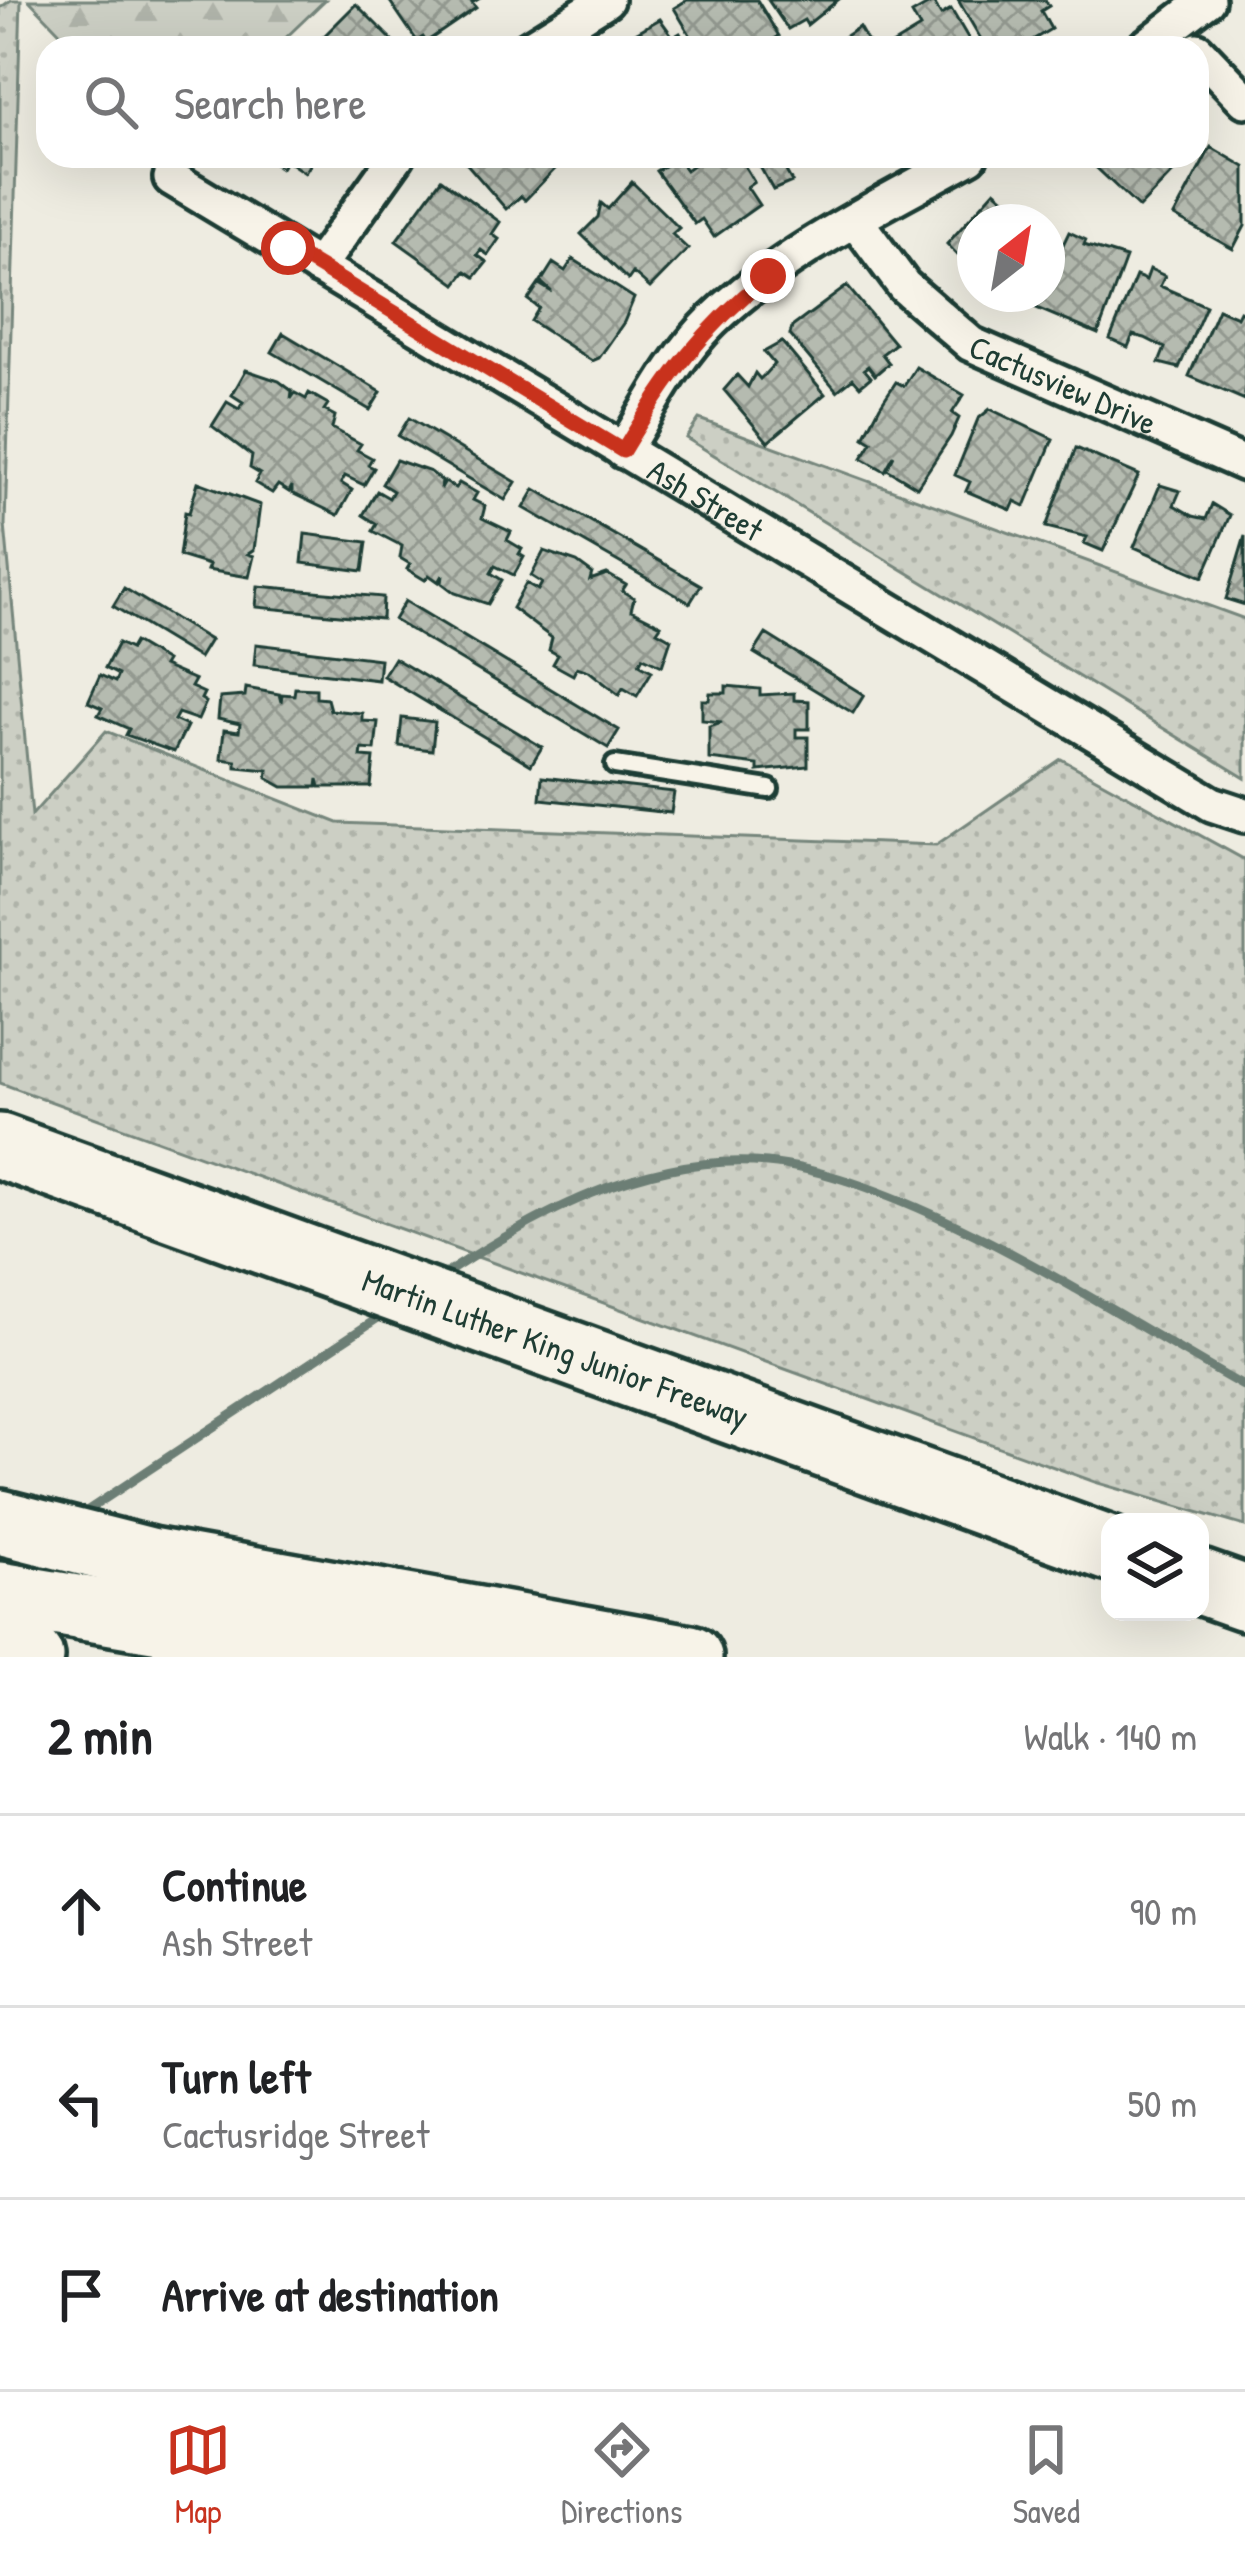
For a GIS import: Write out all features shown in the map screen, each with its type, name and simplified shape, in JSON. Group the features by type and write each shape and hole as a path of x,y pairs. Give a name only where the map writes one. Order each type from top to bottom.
{"highway":[{"name":"Martin Luther King Junior Freeway","path":"0,1146 1101,1546"},
{"path":"660,1384 1106,1513"},
{"path":"0,1522 125,1553 690,1657"},
{"path":"1209,1543 1245,1553"},
{"path":"1209,1585 1245,1598"},
{"path":"10,1638 63,1605 260,1637 491,1657"}],"street":[{"path":"548,36 606,0"},
{"path":"1192,36 1207,0"},
{"path":"1209,61 1245,100"},
{"path":"318,267 388,168"},
{"path":"623,451 673,368 712,322 768,276 949,168"},
{"name":"Ash Street","path":"172,178 1192,792 1245,815"},
{"name":"Cactusview Drive","path":"856,221 904,286 971,344 1245,464"}],"lane":[{"path":"614,765 769,789"}],"green space":[{"path":"21,0 5,525 32,815 106,731 338,823 936,845 1061,759 1245,860 1245,1526 1095,1482 0,1083 0,8"},
{"path":"29,0 325,0 288,36 64,36"},
{"path":"699,419 1245,619 1245,778 686,438"}],"building":[{"path":"389,0 477,0 472,3 476,8 435,36 414,36"},
{"path":"687,0 757,0 779,36 691,36 674,8"},
{"path":"768,0 838,0 807,25 804,20 788,29"},
{"path":"958,0 1045,0 1049,6 1041,11 1051,29 1039,36 979,36"},
{"path":"933,2 941,15 951,9 967,36 907,36 920,28 912,14"},
{"path":"356,4 388,36 324,36"},
{"path":"660,19 672,36 630,36"},
{"path":"1211,147 1245,167 1245,226 1233,249 1174,216 1200,168 1209,168"},
{"path":"470,168 556,168 525,200 521,196 506,209"},
{"path":"746,168 754,182 747,187 759,205 714,237 702,219 695,224 656,171"},
{"path":"761,168 787,168 792,182 773,190"},
{"path":"1097,168 1177,168 1139,208"},
{"path":"441,179 500,222 492,234 499,239 488,255 481,250 477,255 487,262 475,277 466,271 456,284 396,241"},
{"path":"632,182 679,228 672,234 688,249 650,288 633,273 628,280 581,234 598,217 601,203 608,209"},
{"path":"995,190 1011,204 983,204"},
{"path":"1069,232 1086,240 1084,245 1126,258 1098,334 1046,312 1065,312"},
{"path":"957,233 957,254 947,244"},
{"path":"573,259 634,298 624,322 592,361 531,321 539,308 528,300 539,284 552,292 541,282 553,263 565,271"},
{"path":"1150,269 1165,276 1160,286 1206,306 1179,368 1159,363 1165,348 1145,338 1133,335 1128,347 1110,339 1136,276 1146,280"},
{"path":"847,286 895,344 882,354 889,363 875,375 868,366 864,369 871,377 860,386 853,378 837,391 790,335 792,327"},
{"path":"1218,309 1237,317 1240,311 1245,314 1245,400 1189,376"},
{"path":"283,333 381,392 370,410 272,352"},
{"path":"782,342 825,394 768,442 724,390 737,375 748,387 755,373 760,379 774,364 764,352"},
{"path":"916,367 964,395 952,413 959,418 951,436 917,487 887,469 894,455 885,471 862,458 872,442 864,437 880,406 896,382 904,386"},
{"path":"246,370 279,381 292,391 291,399 295,393 306,399 309,393 328,404 324,410 335,416 332,428 361,444 357,450 372,458 368,465 374,468 364,485 345,476 341,483 352,490 338,515 292,493 292,486 289,492 278,485 272,493 255,483 260,474 250,468 252,456 212,426 227,402 239,409 243,402 232,395"},
{"path":"990,409 1053,439 1025,506 1015,501 1011,510 966,491 970,482 955,475 978,419"},
{"path":"409,418 516,482 505,500 398,436"},
{"path":"1076,448 1139,475 1103,551 1084,543 1087,537 1046,527"},
{"path":"396,460 431,472 442,481 441,489 445,482 455,488 459,483 477,493 473,500 485,506 482,518 511,532 507,540 522,549 519,554 524,557 514,575 495,566 491,573 502,580 488,604 455,593 442,583 443,575 439,582 429,575 425,580 407,569 410,564 400,558 402,546 373,531 377,524 363,515 377,491 389,498 393,491 382,484"},
{"path":"198,482 260,505 254,550 248,554 254,556 249,577 207,570 209,565 179,556 185,512 189,513"},
{"path":"1160,485 1180,491 1174,505 1193,516 1206,519 1212,504 1230,515 1203,577 1134,547"},
{"path":"535,489 701,585 690,603 524,508"},
{"path":"305,534 367,542 363,571 302,563"},
{"path":"1245,536 1245,605 1226,599"},
{"path":"544,551 577,562 592,573 590,580 607,574 626,585 622,591 634,598 631,610 661,625 657,631 671,639 662,666 643,657 639,664 652,671 637,696 623,688 619,695 589,671 577,667 573,675 553,664 558,655 549,650 552,638 512,608 526,583 538,590 542,583 531,576"},
{"path":"258,586 383,597 382,619 256,607"},
{"path":"124,588 210,640 199,658 113,606"},
{"path":"405,601 619,730 608,748 394,620"},
{"path":"766,634 864,695 853,713 754,653"},
{"path":"134,642 166,661 163,666 195,680 191,687 204,693 201,699 206,702 198,720 178,713 174,720 187,726 174,752 126,735 129,729 98,715 102,708 88,702 100,675 115,682 118,675 105,668 118,643 130,649"},
{"path":"256,644 380,659 378,680 254,665"},
{"path":"394,658 542,747 531,765 383,676"},
{"path":"726,686 760,689 760,695 794,693 794,700 809,701 809,729 796,729 796,737 808,737 808,766 758,771 758,765 709,759 709,726 722,722 702,720 702,700 709,700 710,693 726,693"},
{"path":"246,688 279,694 281,702 282,694 294,695 295,688 316,689 316,698 327,699 330,710 362,713 362,721 378,722 375,750 362,749 361,757 374,758 371,787 320,787 318,779 317,787 283,787 267,778 268,770 236,767 236,761 221,759 224,730 239,732 240,724 218,719 220,698 245,696"},
{"path":"402,718 435,722 432,750 399,746"},
{"path":"542,777 674,792 671,813 540,799"}],"waterway":[{"path":"436,1280 551,1212 634,1178 722,1162 767,1163 824,1174 947,1221 1075,1288 1245,1387"},
{"path":"76,1518 387,1312"}],"route":[{"path":"288,248 623,451 673,368 712,322 768,276"}]}
